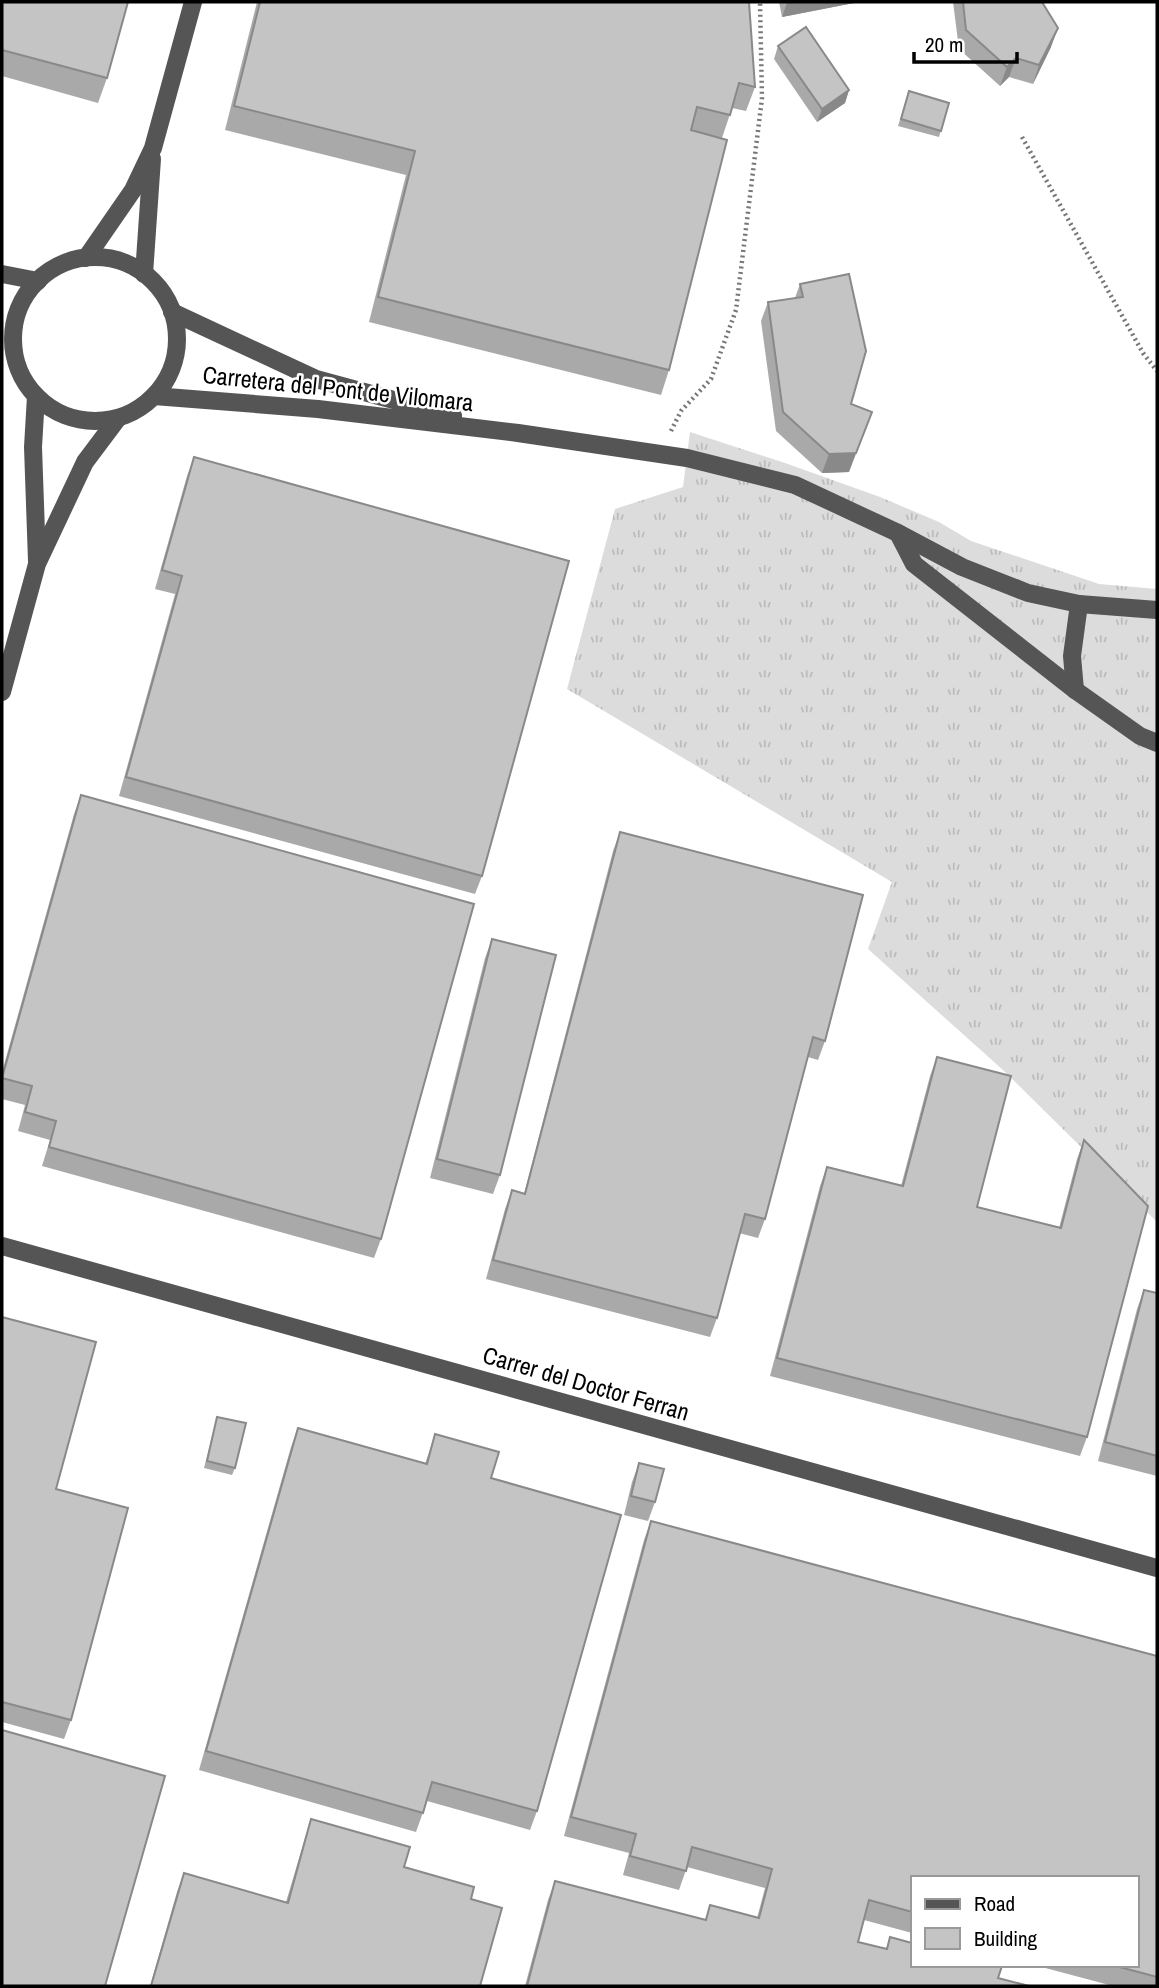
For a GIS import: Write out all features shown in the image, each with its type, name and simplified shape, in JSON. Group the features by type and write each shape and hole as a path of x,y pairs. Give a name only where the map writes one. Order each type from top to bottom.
{"street":[{"path":"86,258 133,190 153,148 193,2"},
{"path":"144,274 153,148"},
{"path":"86,258 116,260 144,274 164,295 176,327 175,357 163,384 154,396 141,407 118,418 93,421 68,416 36,396 8,352 22,302 38,281 60,266 86,258"},
{"path":"2,274 38,281"},
{"name":"Carretera del Pont de Vilomara","path":"172,312 316,379 518,433"},
{"path":"36,396 33,447 37,564"},
{"name":"Carretera del Pont de Vilomara","path":"154,396 318,409 687,457 795,485 898,533 962,567 1028,593 1079,604 1157,610"},
{"path":"2,692 37,564 85,461 118,418"},
{"path":"898,533 914,564 1075,690 1140,736 1157,743"},
{"path":"1075,690 1072,656 1079,604"},
{"name":"Carrer del Doctor Ferran","path":"2,1246 1157,1569"}],"path":[{"path":"660,453 681,411 711,379 736,310 762,98 760,2"},
{"path":"1022,137 1143,353 1157,370"}],"green space":[{"path":"690,432 880,497 939,522 971,541 1099,584 1157,589 1157,1222 1003,1070 868,949 892,882 567,689 615,509 683,487"}],"building":[{"path":"2,2 128,2 107,78 2,50"},
{"path":"260,2 749,2 755,87 739,83 730,115 697,107 691,130 727,140 669,370 378,297 415,151 234,106"},
{"path":"963,2 1042,2 1058,28 1039,65 1016,58 1007,67 966,30"},
{"path":"806,27 849,90 822,109 778,46"},
{"path":"909,91 949,103 941,131 901,119"},
{"path":"849,274 866,351 851,404 872,412 856,453 829,454 783,412 768,302 803,297 800,284"},
{"path":"194,457 569,561 482,876 126,777 182,576 162,570"},
{"path":"81,795 474,904 381,1239 49,1147 56,1121 25,1112 32,1086 2,1078"},
{"path":"620,832 863,895 825,1041 813,1037 765,1219 745,1214 717,1318 493,1260 512,1190 525,1194"},
{"path":"492,939 556,955 500,1175 437,1159"},
{"path":"937,1057 1011,1076 977,1207 1061,1228 1084,1140 1148,1206 1087,1437 777,1358 827,1167 903,1186"},
{"path":"1144,1290 1157,1293 1157,1456 1105,1442"},
{"path":"2,1317 96,1342 56,1489 128,1508 71,1720 2,1702"},
{"path":"217,1417 246,1423 235,1468 207,1461"},
{"path":"298,1428 427,1464 435,1434 499,1452 491,1478 621,1515 537,1811 432,1782 423,1813 206,1751"},
{"path":"639,1463 664,1469 655,1502 631,1496"},
{"path":"651,1521 1157,1656 1157,1977 1120,1967 1138,1967 1138,1876 911,1876 911,1912 869,1900 858,1942 887,1949 890,1937 911,1943 911,1967 1002,1967 998,1978 1029,1986 527,1986 555,1881 706,1920 710,1905 759,1918 772,1869 692,1847 686,1871 630,1856 636,1834 571,1817"},
{"path":"2,1730 165,1776 105,1986 2,1986"},
{"path":"311,1819 410,1847 404,1867 474,1887 471,1899 502,1908 480,1986 151,1986 184,1873 288,1903"}]}
